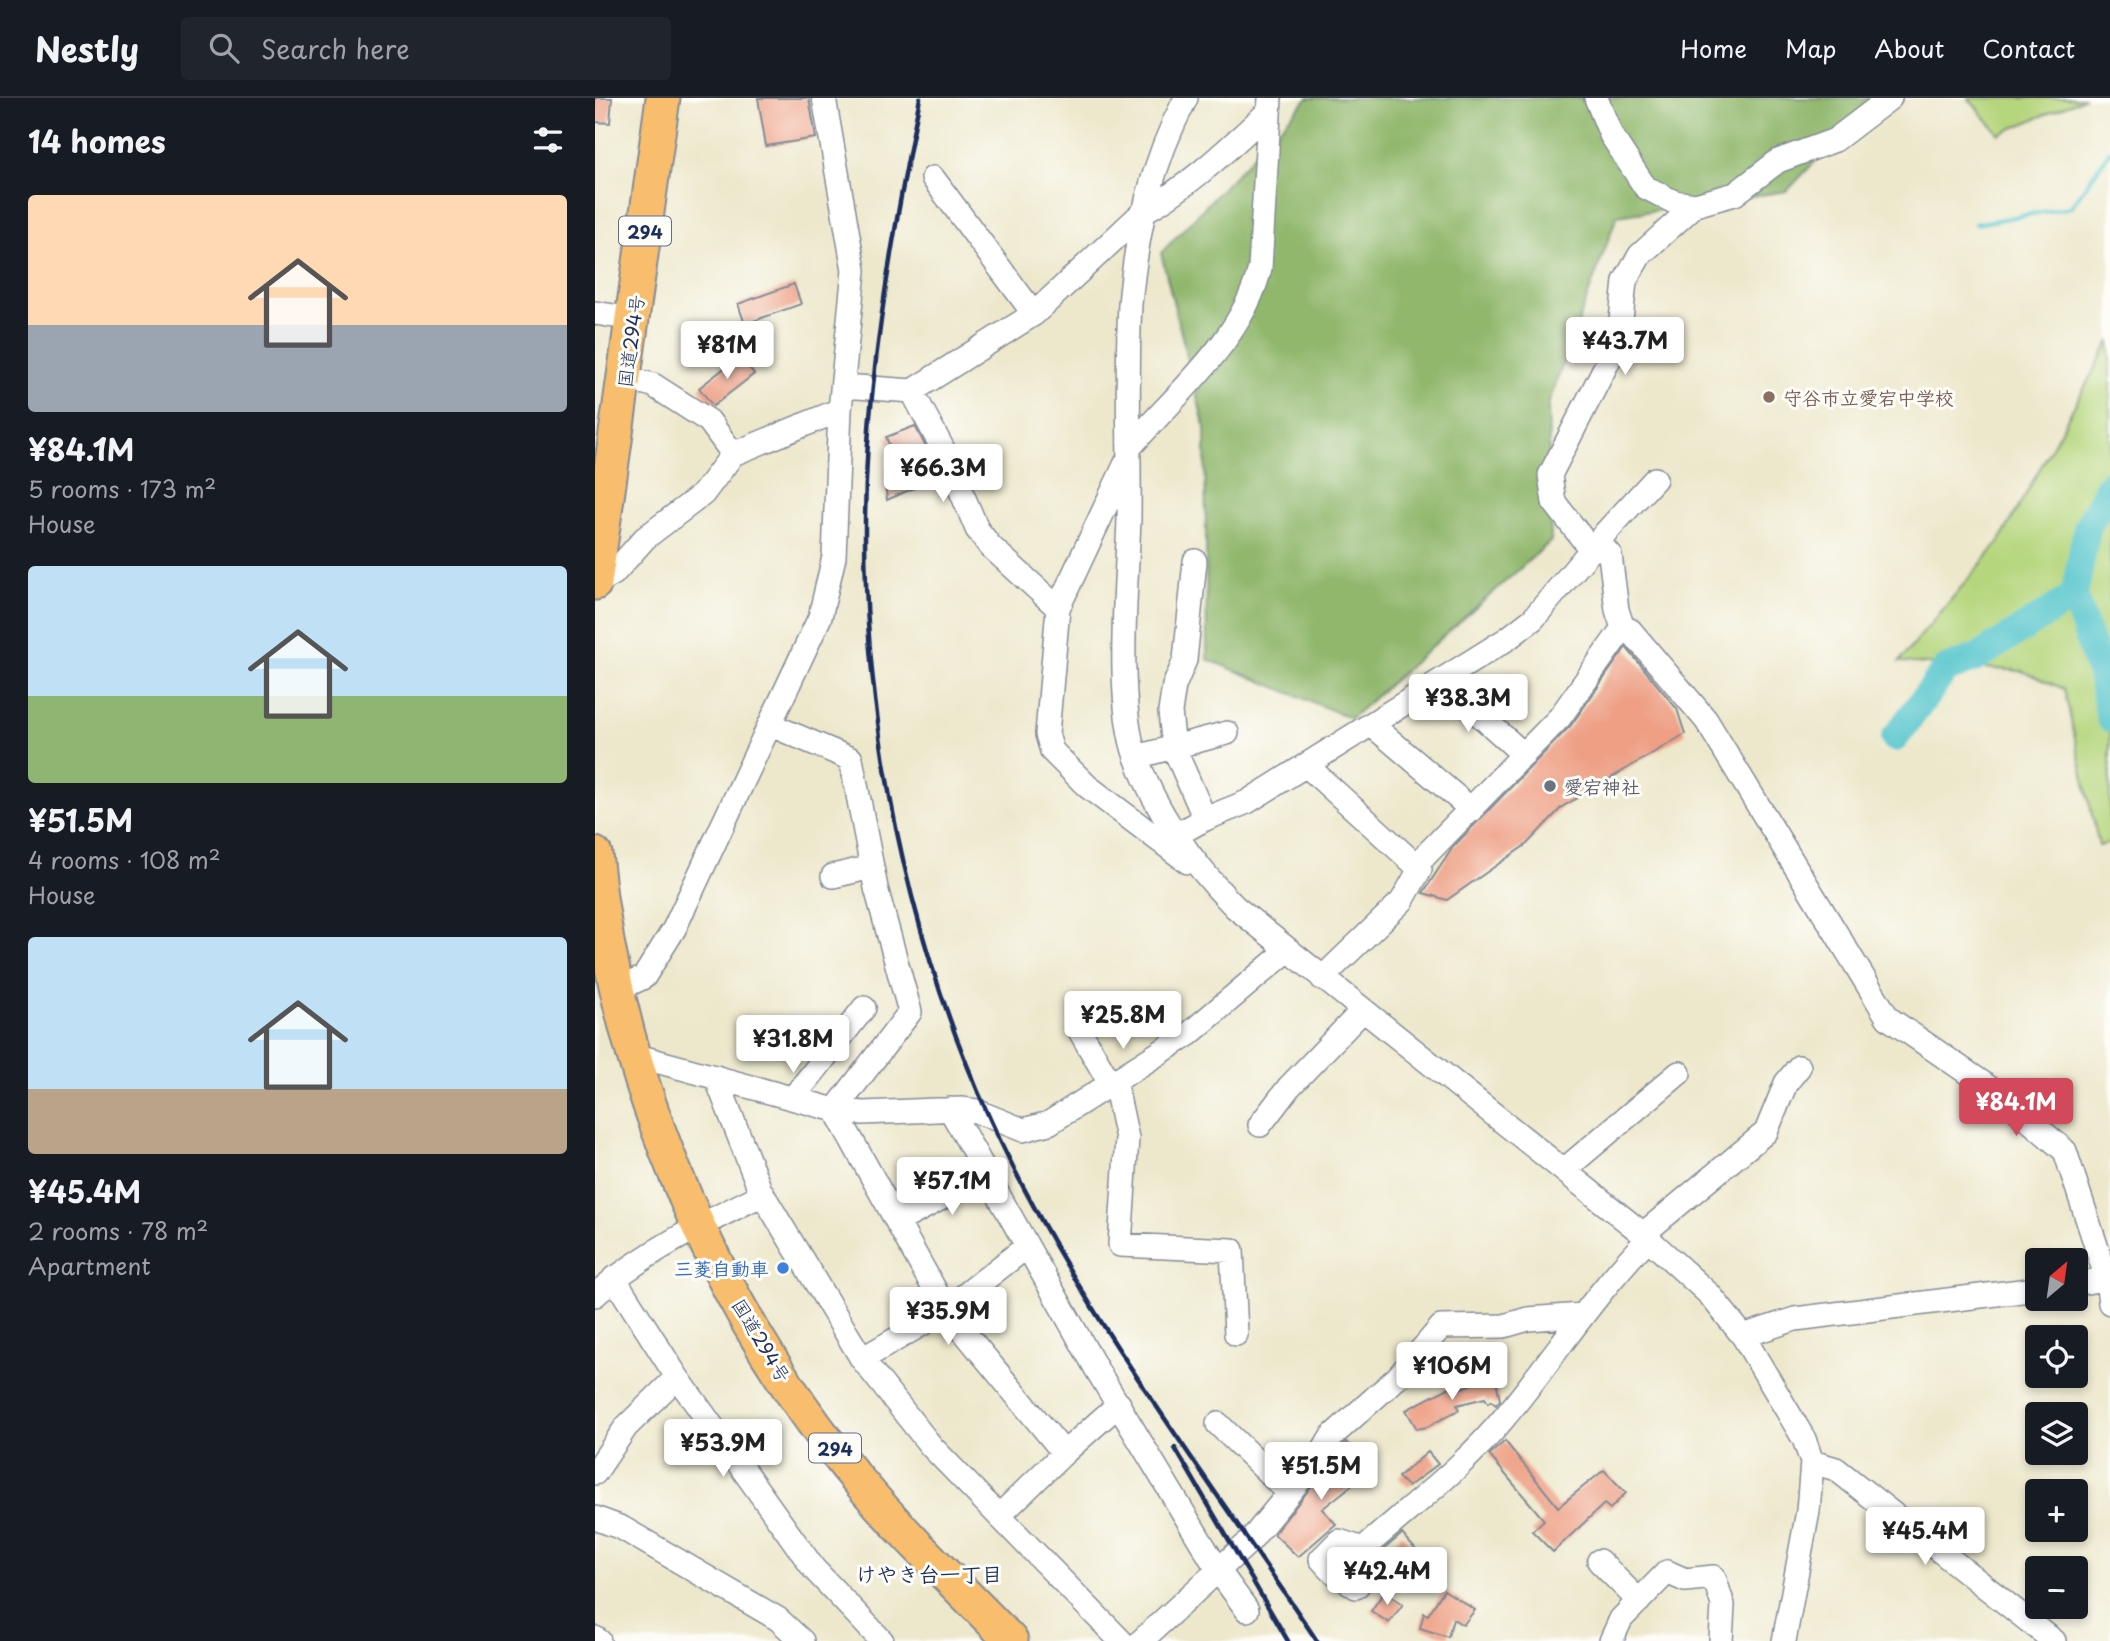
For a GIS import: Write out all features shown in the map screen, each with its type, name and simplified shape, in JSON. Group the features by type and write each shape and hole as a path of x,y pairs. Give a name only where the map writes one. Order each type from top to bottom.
{"highway":[{"name":"国道294号","path":"595,433 643,98"},
{"name":"国道294号","path":"595,584 625,379 613,316 663,98"},
{"name":"国道294号","path":"595,854 606,987 634,1124 689,1232 730,1331 795,1430 857,1508 984,1641"},
{"name":"国道294号","path":"606,987 634,1055 689,1232 806,1410 875,1499 1011,1641"}],"street":[{"path":"606,987 644,977 674,929 820,617 834,557 840,410 854,270 824,98"},
{"path":"1186,98 1150,178 1142,213 1129,304 1126,663 1131,736 1136,757 1176,835 1199,870 1235,907 1645,1237 1710,1295 1743,1336 1804,1439 1812,1462 1808,1511 1784,1641"},
{"path":"1596,98 1611,135 1645,187 1674,202 1695,205 1735,194 1778,161 1835,140 1890,98"},
{"path":"844,386 912,391 1034,314 1142,213 1214,160 1272,104"},
{"path":"1199,870 1156,841 1087,786 1052,751 1047,734 1058,608 1129,451 1236,325 1254,294 1260,268 1272,104"},
{"path":"933,178 1034,314"},
{"path":"1623,628 1617,610 1610,555 1595,546 1554,502 1551,475 1619,340 1625,281 1640,255 1695,205"},
{"path":"625,379 653,385 709,421 733,454"},
{"path":"912,391 945,453 977,529 990,545 1058,608"},
{"path":"595,584 613,574 645,538 703,494 733,454 840,410"},
{"path":"1176,835 1205,819 1247,802 1307,766 1442,681 1533,619 1655,479"},
{"path":"1195,561 1185,660 1174,686 1170,712 1174,748 1205,819"},
{"path":"1416,865 1560,717 1623,628"},
{"path":"1623,628 1630,630 1706,720 1888,1018 1997,1093 2065,1152 2108,1278 2110,1303"},
{"path":"1442,681 1524,755"},
{"path":"771,726 851,759 872,867 910,1012 835,1110"},
{"path":"1371,726 1472,810"},
{"path":"1136,757 1227,733"},
{"path":"1307,766 1420,869 1402,901 1322,978"},
{"path":"833,877 872,867"},
{"path":"634,1055 835,1110 863,1113 950,1109 976,1111 1023,1130 1049,1123 1188,1034 1288,950"},
{"path":"793,1098 864,1008"},
{"path":"1259,1125 1289,1087 1363,1010"},
{"path":"1076,1024 1113,1084 1127,1138 1120,1245 1233,1250 1236,1334"},
{"path":"1363,1549 1496,1427 1645,1237 1766,1132 1786,1083 1799,1067"},
{"path":"1564,1170 1679,1073"},
{"path":"716,1077 763,1194 862,1359 931,1446 1121,1641"},
{"path":"950,1109 1026,1247 1119,1405 1218,1570 1247,1610"},
{"path":"835,1110 946,1310 1064,1453"},
{"path":"897,1222 986,1174"},
{"path":"595,1295 614,1278 689,1232 763,1194"},
{"path":"862,1359 946,1310 1026,1247"},
{"path":"614,1278 677,1377 814,1569 882,1641"},
{"path":"2088,1282 2108,1278"},
{"path":"1743,1336 1795,1319 2025,1290"},
{"path":"1141,1641 1250,1541 1332,1436 1398,1377 1441,1327 1504,1326 1528,1319 1582,1315"},
{"path":"595,1474 626,1427 677,1377"},
{"path":"999,1516 1064,1453 1119,1405"},
{"path":"1217,1424 1289,1493"},
{"path":"1812,1462 1836,1469 2054,1641"},
{"path":"595,1518 622,1528 778,1619 802,1641"},
{"path":"1599,1561 1639,1601"},
{"path":"1611,1641 1621,1619 1667,1572 1685,1580 1714,1577 1723,1605 1721,1641"}],"green space":[{"path":"1308,98 1875,98 1787,191 1617,216 1548,405 1551,541 1351,718 1207,659 1205,428 1161,253"},
{"path":"1968,98 2085,98 1999,134"},
{"path":"2110,341 2110,843 2099,846 2064,689 2022,671 1899,662 2000,541"}],"building":[{"path":"595,98 612,98 610,123 595,122"},
{"path":"758,98 809,98 816,138 766,146"},
{"path":"794,284 801,304 745,324 738,304"},
{"path":"740,356 754,374 713,406 699,388"},
{"path":"915,426 928,451 925,452 937,478 887,500 884,473 898,467 886,437"},
{"name":"愛宕神社","path":"1626,647 1677,709 1685,734 1562,807 1527,844 1447,900 1423,893 1453,847 1571,725"},
{"path":"1495,1376 1500,1400 1496,1405 1491,1401 1488,1403 1485,1398 1457,1405 1459,1410 1427,1427 1417,1429 1406,1410 1456,1384 1459,1389"},
{"path":"1505,1441 1558,1507 1604,1470 1626,1493 1610,1509 1604,1504 1553,1552 1532,1531 1544,1520 1489,1455"},
{"path":"1346,1442 1371,1470 1322,1509 1336,1524 1298,1557 1274,1534"},
{"path":"1428,1452 1438,1464 1408,1487 1398,1477"},
{"path":"1402,1534 1422,1557 1405,1573 1383,1550"},
{"path":"1444,1590 1475,1610 1463,1625 1453,1619 1448,1637 1420,1628 1424,1613 1428,1615"},
{"path":"1384,1592 1403,1604 1389,1623 1371,1611"}],"waterway":[{"path":"1975,224 2071,207 2110,151"},
{"path":"2110,484 2087,528 2074,596 2102,678 2110,718"},
{"path":"1895,738 1946,669 1976,658 2074,596"}],"railway":[{"path":"920,98 882,313 866,478 866,572 872,666 883,760 901,853 925,944 955,1033 990,1119 1024,1188 1101,1322 1317,1641"},
{"path":"1175,1448 1288,1641"}],"place":[{"name":"守谷市立愛宕中学校","path":"1769,397"},
{"name":"愛宕神社","path":"1550,786"},
{"name":"三菱自動車","path":"783,1268"}],"district":[{"name":"けやき台一丁目","path":"929,1573"}]}
